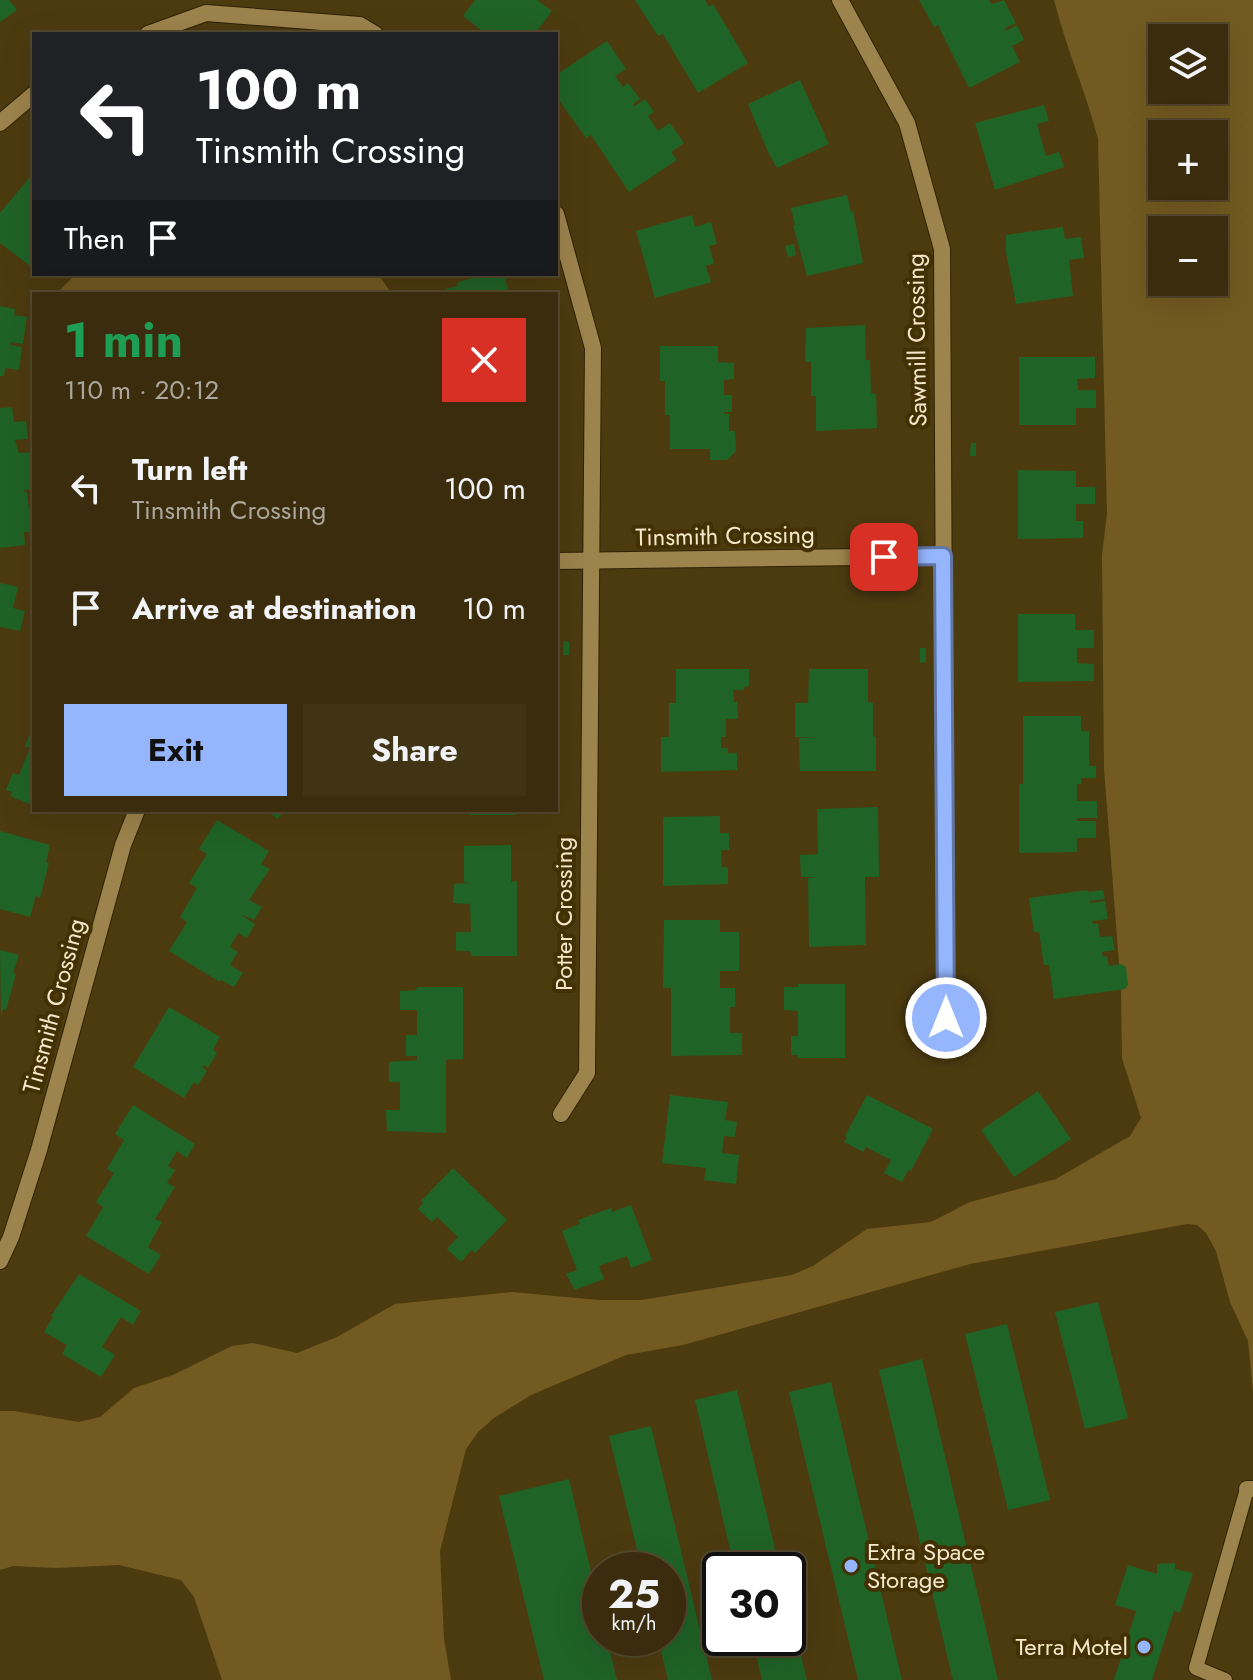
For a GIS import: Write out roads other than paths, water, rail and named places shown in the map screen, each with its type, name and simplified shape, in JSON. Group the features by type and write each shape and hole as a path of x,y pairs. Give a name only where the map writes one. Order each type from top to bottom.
{"street":[{"name":"Sawmill Crossing","path":"840,0 907,123 942,249 946,1018"},
{"path":"154,32 206,13 360,25 372,32"},
{"path":"0,123 32,96"},
{"name":"Potter Crossing","path":"558,221 593,348 587,1073 561,1114"},
{"name":"Tinsmith Crossing","path":"558,561 943,556"},
{"name":"Tinsmith Crossing","path":"0,1261 11,1237 39,1150 123,845 136,812"}],"lane":[{"path":"1225,1680 1196,1668 1250,1489"}],"place":[{"name":"Extra Space Storage","path":"851,1566"},
{"name":"Terra Motel","path":"1144,1647"}]}
